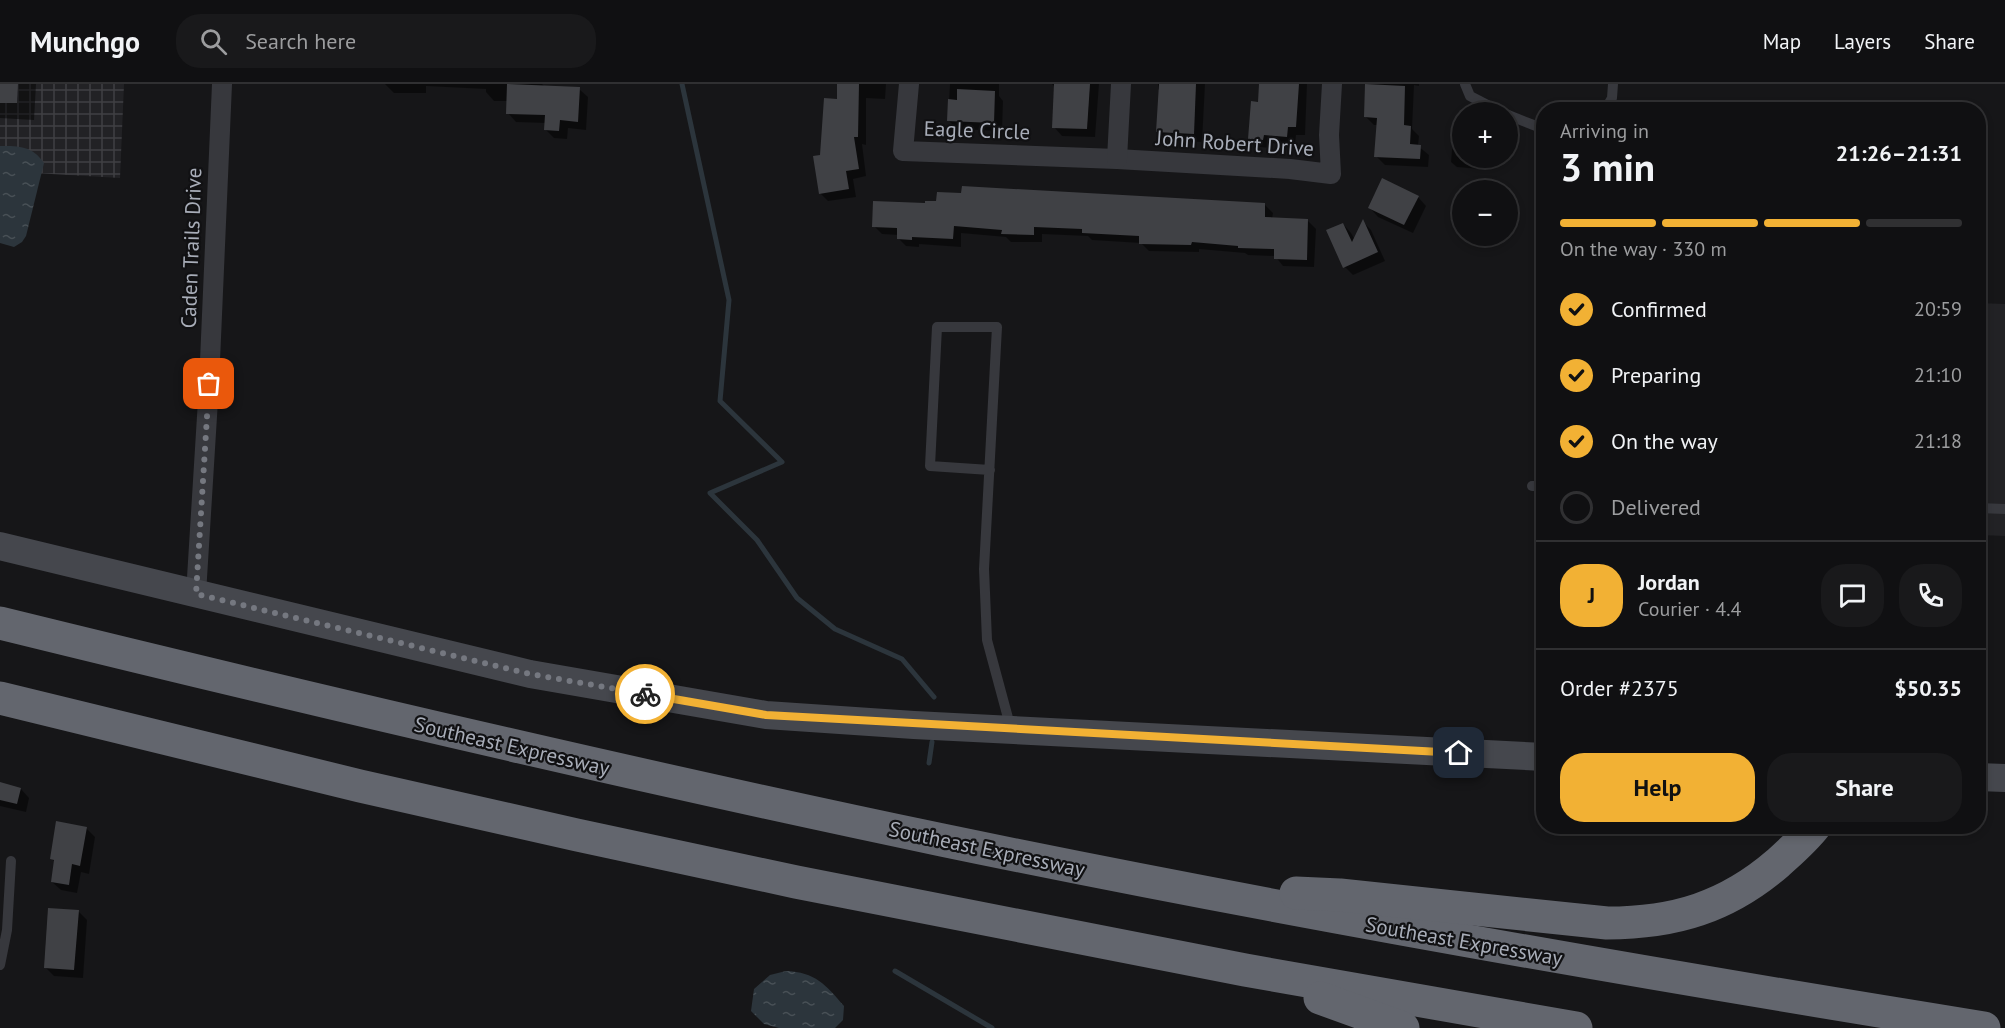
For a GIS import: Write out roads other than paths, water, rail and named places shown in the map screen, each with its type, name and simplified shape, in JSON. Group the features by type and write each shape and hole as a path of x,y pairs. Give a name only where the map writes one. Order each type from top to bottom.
{"highway":[{"name":"Southeast Expressway","path":"0,623 485,740 946,841 1339,918 1662,976 1984,1028"},
{"path":"0,698 360,786 577,836 796,882 1245,969 1576,1028"},
{"path":"1172,886 1340,895 1607,923 1638,923 1695,912 1743,890 1786,856 1807,834"},
{"path":"1245,969 1403,1028"}],"street":[{"name":"Caden Trails Drive","path":"196,594 209,384 222,84"},
{"name":"Eagle Circle","path":"909,84 903,151 1118,159"},
{"path":"1118,159 1121,84"},
{"name":"John Robert Drive","path":"1118,159 1290,169 1331,174 1329,135 1332,84"},
{"path":"0,546 530,674 766,715 1536,757"},
{"path":"1986,777 2005,778"}],"lane":[{"path":"1465,84 1470,96 1482,102"},
{"path":"1610,102 1613,84"},
{"path":"1518,119 1536,126"},
{"path":"990,470 930,466 937,327 998,327 990,470 984,569 987,640 1012,730"},
{"path":"1986,509 2005,510"},
{"path":"0,965 7,930 11,861"}],"water":[{"path":"0,146 25,148 35,153 44,163 26,236 14,247 0,243"},
{"path":"786,971 805,974 819,981 844,1006 843,1020 835,1028 779,1028 764,1024 751,1011 754,989 770,975"}],"waterway":[{"path":"682,84 729,300 720,401 782,462 710,493 757,540 797,598 835,629 902,659 934,697"},
{"path":"929,763 932,742"},
{"path":"895,971 992,1028"}]}
